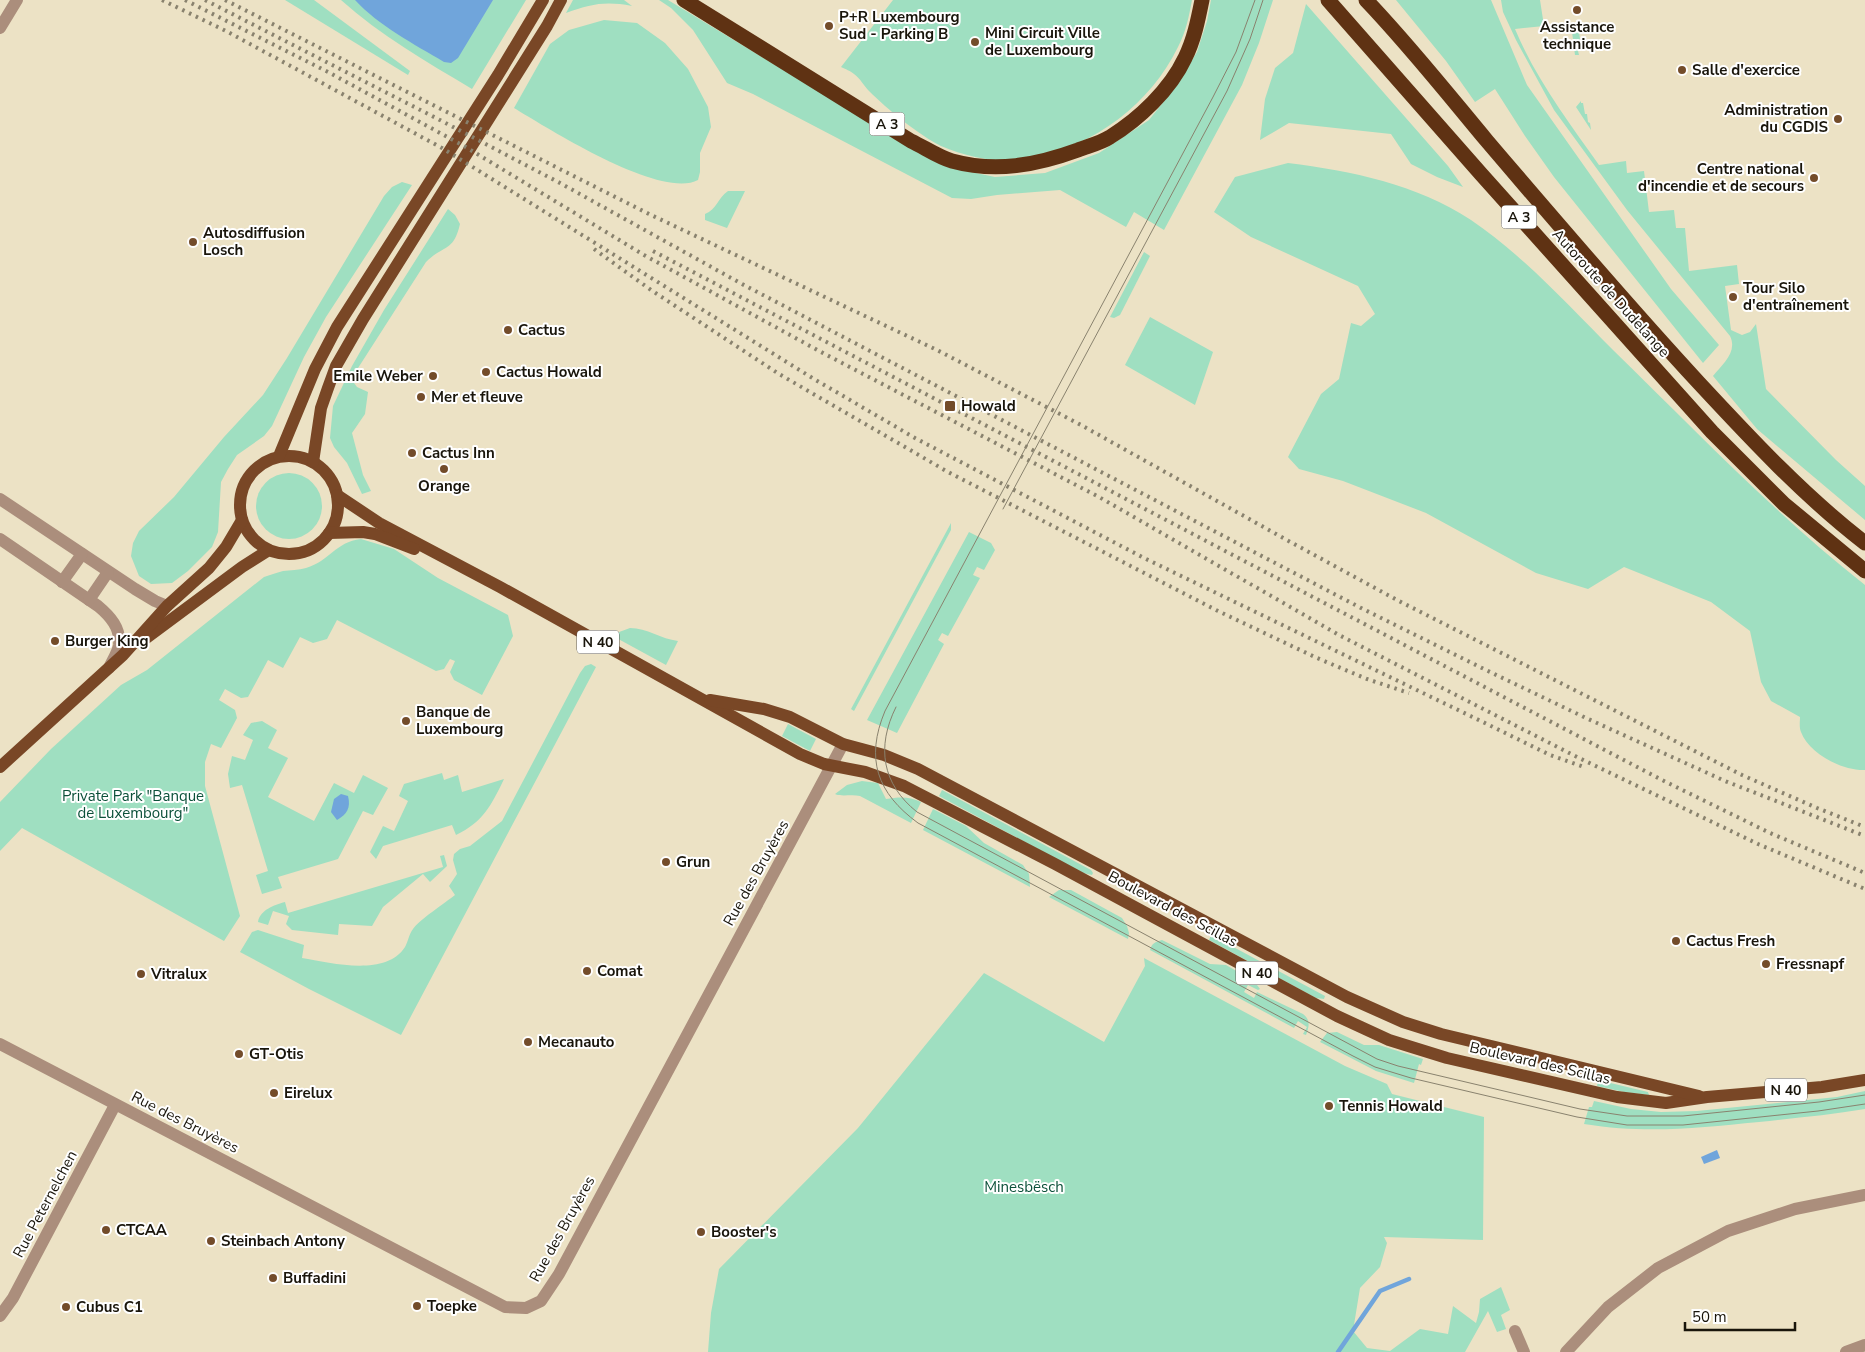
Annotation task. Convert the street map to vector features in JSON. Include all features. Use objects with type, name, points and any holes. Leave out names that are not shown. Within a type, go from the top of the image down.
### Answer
[{"type":"highway","name":"A 3","points":[[684,0],[911,141],[951,161],[985,167],[1016,167],[1050,160],[1109,138],[1133,120],[1164,90],[1184,59],[1196,30],[1202,0]]},
{"type":"highway","name":"Autoroute de Dudelange","points":[[1328,0],[1712,432],[1784,504],[1865,571]]},
{"type":"highway","name":"Autoroute de Dudelange","points":[[1366,0],[1398,34],[1487,140],[1697,381],[1747,435],[1803,490],[1865,543]]},
{"type":"highway","name":"A 3","points":[[1375,0],[1398,34]]},
{"type":"main road","points":[[279,456],[315,369],[337,326],[544,0]]},
{"type":"main road","points":[[313,462],[321,408],[336,366],[547,26],[561,0]]},
{"type":"main road","points":[[279,456],[296,457],[313,462],[324,470],[333,482],[338,495],[336,522],[329,533],[317,545],[302,553],[285,554],[269,550],[257,543],[248,532],[242,520],[240,503],[243,487],[251,473],[264,462],[279,456]]},
{"type":"main road","name":"Boulevard des Scillas","points":[[338,495],[379,523],[800,754],[832,766],[865,772],[904,786],[1055,864],[1337,1016],[1389,1040],[1447,1058],[1617,1097],[1666,1103],[1707,1097],[1822,1087],[1865,1080]]},
{"type":"main road","points":[[0,766],[123,655],[167,606],[209,568],[226,547],[242,520]]},
{"type":"main road","name":"Boulevard des Scillas","points":[[329,533],[363,532],[375,534],[464,569]]},
{"type":"main road","points":[[123,655],[242,566],[269,550]]},
{"type":"main road","name":"Boulevard des Scillas","points":[[701,699],[764,709],[790,717],[843,744],[884,755],[918,769],[1338,993],[1403,1022],[1441,1034],[1707,1097]]},
{"type":"street","points":[[0,28],[17,0]]},
{"type":"street","points":[[0,499],[108,572],[155,602],[167,606]]},
{"type":"street","points":[[0,539],[89,600],[110,617],[116,626],[119,645],[109,668]]},
{"type":"street","points":[[62,582],[82,554]]},
{"type":"street","points":[[89,600],[108,572]]},
{"type":"street","name":"Rue des Bruyères","points":[[0,1044],[505,1306],[526,1308],[541,1301],[559,1274],[843,744]]},
{"type":"street","name":"Rue Peternelchen","points":[[0,1316],[13,1298],[116,1105]]},
{"type":"street","points":[[1566,1352],[1608,1307],[1658,1268],[1728,1231],[1795,1209],[1865,1195]]},
{"type":"street","points":[[1515,1331],[1524,1352]]},
{"type":"street","points":[[1846,1352],[1865,1345]]},
{"type":"green space","points":[[285,0],[314,0],[410,71],[408,75]]},
{"type":"green space","points":[[341,0],[526,0],[472,89],[388,36]]},
{"type":"green space","points":[[573,0],[624,0],[632,6],[598,4],[566,13]]},
{"type":"green space","points":[[659,0],[668,0],[856,114],[948,167],[995,177],[1045,173],[1099,153],[1149,120],[1176,86],[1197,52],[1207,21],[1211,0],[1273,0],[1259,43],[1242,85],[1164,230],[1134,212],[1126,227],[1060,190],[971,199],[952,198],[753,94],[727,83],[693,30],[671,8]]},
{"type":"green space","points":[[893,0],[1192,0],[1185,30],[1178,47],[1167,67],[1137,104],[1119,119],[1078,143],[1056,151],[1011,161],[984,159],[941,146],[913,129],[885,106],[856,76],[841,67]]},
{"type":"green space","points":[[1396,0],[1491,0],[1527,85],[1671,289],[1719,345],[1703,363],[1554,177],[1495,89],[1475,102],[1446,61]]},
{"type":"green space","points":[[1501,0],[1540,0],[1544,26],[1515,29],[1523,47],[1553,99],[1599,165],[1626,161],[1627,173],[1644,171],[1649,212],[1674,210],[1676,228],[1685,228],[1689,271],[1737,265],[1739,284],[1725,286],[1731,330],[1742,335],[1750,332],[1756,324],[1766,389],[1836,460],[1865,486],[1865,520],[1757,429],[1713,376],[1731,353],[1732,342],[1730,336],[1627,210],[1554,110],[1516,40],[1503,12]]},
{"type":"green space","points":[[1306,4],[1448,166],[1463,187],[1411,164],[1391,134],[1289,123],[1260,140],[1265,99],[1275,68],[1293,53]]},
{"type":"green space","points":[[604,20],[637,23],[665,43],[688,69],[708,107],[711,127],[700,153],[698,180],[681,184],[633,172],[578,145],[514,108],[550,44],[569,30]]},
{"type":"green space","points":[[1571,24],[1574,24],[1575,28],[1579,31],[1581,48],[1578,51],[1579,55],[1575,55]]},
{"type":"green space","points":[[1581,101],[1585,114],[1587,114],[1591,130],[1576,107]]},
{"type":"green space","points":[[1288,163],[1360,175],[1406,188],[1428,197],[1471,220],[1527,265],[1767,501],[1865,585],[1865,770],[1856,770],[1837,764],[1828,760],[1811,747],[1800,730],[1800,717],[1771,701],[1761,682],[1750,631],[1711,602],[1624,567],[1588,589],[1536,573],[1426,513],[1343,481],[1299,469],[1288,457],[1321,394],[1339,379],[1351,323],[1361,326],[1375,314],[1358,286],[1251,237],[1214,212],[1235,177]]},
{"type":"green space","points":[[402,182],[412,185],[326,317],[304,357],[272,426],[264,436],[237,455],[221,482],[218,532],[212,547],[188,571],[172,583],[151,584],[139,576],[131,556],[133,543],[139,531],[174,497],[224,437],[263,395],[384,196],[392,187]]},
{"type":"green space","points":[[728,191],[745,191],[727,228],[705,220],[705,214]]},
{"type":"green space","points":[[448,209],[455,215],[460,224],[454,240],[426,262],[351,379],[357,387],[368,392],[365,414],[352,433],[363,475],[371,491],[362,494],[347,463],[334,447],[330,438],[333,406],[352,366],[384,310]]},
{"type":"green space","points":[[1144,252],[1150,256],[1120,315],[1114,318],[1110,317]]},
{"type":"green space","points":[[1150,317],[1213,352],[1195,405],[1125,365]]},
{"type":"green space","points":[[289,473],[301,476],[312,483],[319,494],[322,506],[319,518],[312,529],[301,536],[289,539],[277,536],[266,529],[259,518],[256,506],[259,494],[266,483],[277,476]]},
{"type":"green space","points":[[951,523],[951,530],[854,711],[851,709]]},
{"type":"green space","points":[[969,532],[991,543],[995,550],[984,570],[977,567],[973,575],[980,578],[948,636],[942,633],[938,640],[944,644],[897,733],[867,720]]},
{"type":"green space","name":"Private Park \"Banque de Luxembourg\"","points":[[361,539],[394,549],[438,578],[508,615],[513,636],[482,695],[454,680],[450,672],[455,661],[450,659],[444,669],[436,671],[337,620],[327,639],[313,643],[300,637],[283,668],[268,660],[248,697],[241,698],[225,689],[219,700],[235,710],[237,718],[221,748],[211,744],[205,762],[205,786],[240,916],[224,941],[22,828],[0,851],[0,802],[51,749],[121,685],[147,670],[264,577],[314,565],[345,544]]},
{"type":"green space","points":[[630,628],[636,628],[678,641],[666,665],[611,635]]},
{"type":"green space","points":[[591,664],[596,667],[401,1035],[240,952],[252,932],[258,930],[304,945],[302,958],[328,963],[357,966],[372,965],[385,962],[396,956],[405,947],[410,933],[416,926],[455,895],[449,886],[457,874],[453,860],[454,854],[460,849],[470,846],[502,821],[580,673],[585,666]]},
{"type":"green space","name":"Private Park \"Banque de Luxembourg\"","points":[[262,721],[277,730],[268,748],[288,758],[268,797],[314,821],[334,783],[354,793],[363,775],[388,788],[373,815],[363,811],[338,859],[278,877],[282,888],[262,894],[256,875],[268,871],[242,785],[230,788],[228,774],[232,756],[245,760],[253,740],[243,735],[251,723]]},
{"type":"green space","points":[[788,724],[816,739],[810,751],[782,736]]},
{"type":"green space","points":[[442,773],[444,780],[458,775],[462,792],[504,779],[495,797],[480,819],[465,830],[456,835],[452,825],[383,846],[376,859],[370,852],[383,826],[394,831],[408,801],[399,796],[404,784]]},
{"type":"green space","points":[[862,781],[878,783],[886,799],[904,798],[921,802],[911,823],[860,796],[835,794],[847,785]]},
{"type":"green space","points":[[942,790],[1091,870],[1092,875],[1083,873],[939,796]]},
{"type":"green space","points":[[933,809],[966,826],[984,843],[1023,865],[1029,874],[1030,887],[923,830]]},
{"type":"green space","points":[[444,855],[447,866],[430,882],[423,874],[383,907],[372,926],[339,924],[338,935],[292,930],[286,924],[289,916],[273,911],[268,925],[258,922],[265,911],[281,903],[285,902],[288,913],[443,867],[440,856]]},
{"type":"green space","points":[[1059,890],[1071,890],[1122,918],[1129,933],[1128,939],[1049,897]]},
{"type":"green space","points":[[1211,935],[1325,996],[1324,999],[1316,998],[1209,940]]},
{"type":"green space","points":[[1162,940],[1210,964],[1226,965],[1254,981],[1260,989],[1258,990],[1248,985],[1244,992],[1254,998],[1257,992],[1303,1014],[1309,1024],[1306,1035],[1303,1034],[1307,1027],[1298,1021],[1294,1028],[1150,950],[1154,943]]},
{"type":"green space","name":"Minesbësch","points":[[1144,958],[1345,1066],[1387,1084],[1392,1094],[1484,1117],[1483,1240],[1384,1237],[1387,1243],[1380,1267],[1360,1288],[1353,1331],[1367,1348],[1390,1351],[1420,1329],[1448,1334],[1453,1306],[1476,1323],[1480,1299],[1501,1287],[1510,1310],[1501,1315],[1506,1329],[1497,1332],[1488,1311],[1465,1352],[708,1352],[711,1313],[719,1269],[858,1128],[984,973],[1104,1042],[1145,966]]},
{"type":"green space","points":[[1337,1032],[1364,1045],[1379,1045],[1423,1059],[1421,1065],[1419,1064],[1414,1083],[1376,1071],[1320,1042],[1327,1033]]},
{"type":"green space","points":[[1598,1080],[1648,1092],[1649,1095],[1597,1086]]},
{"type":"green space","points":[[1865,1091],[1865,1109],[1825,1115],[1672,1129],[1629,1129],[1584,1124],[1589,1107],[1592,1107],[1594,1101],[1631,1109],[1661,1112],[1697,1111],[1837,1097]]},
{"type":"water","points":[[355,0],[493,0],[458,58],[451,63],[444,62],[397,34]]},
{"type":"water","points":[[341,794],[348,796],[348,807],[346,813],[337,820],[331,812],[334,799]]},
{"type":"water","points":[[1717,1150],[1720,1158],[1704,1164],[1701,1157]]},
{"type":"waterway","points":[[1338,1352],[1380,1291],[1409,1279]]},
{"type":"tram line","points":[[1255,0],[1236,52],[1213,97],[885,711],[876,745],[876,760],[884,787],[904,812],[918,823],[1375,1067],[1411,1078],[1577,1117],[1627,1125],[1683,1125],[1818,1111],[1865,1104]]},
{"type":"tram line","points":[[1003,509],[1227,91],[1250,39],[1263,0]]},
{"type":"tram line","points":[[896,707],[886,736],[886,764],[896,789],[917,812],[1377,1059],[1398,1066],[1580,1109],[1627,1116],[1683,1116],[1819,1102],[1865,1095]]},
{"type":"railway","points":[[162,0],[226,31],[442,148],[814,379],[915,438],[1144,558],[1550,755],[1584,767]]},
{"type":"railway","points":[[185,0],[328,72],[464,146],[644,255],[821,352],[1099,497],[1339,635],[1577,757],[1758,844],[1865,889]]},
{"type":"railway","points":[[205,0],[560,183],[742,284],[1363,609],[1586,718],[1725,781],[1865,836]]},
{"type":"railway","points":[[225,0],[649,214],[937,350],[1081,425],[1397,600],[1742,775],[1865,827]]},
{"type":"railway","points":[[594,249],[651,290],[779,374],[948,472],[1218,611],[1317,658],[1367,679],[1409,693]]},
{"type":"railway","points":[[653,251],[1662,780],[1770,833],[1865,873]]},
{"type":"place","name":"Assistance technique","points":[[1577,10]]},
{"type":"place","name":"P+R Luxembourg Sud - Parking B","points":[[829,26]]},
{"type":"place","name":"Mini Circuit Ville de Luxembourg","points":[[975,42]]},
{"type":"place","name":"Salle d'exercice","points":[[1682,70]]},
{"type":"place","name":"Administration du CGDIS","points":[[1838,119]]},
{"type":"place","name":"Centre national d'incendie et de secours","points":[[1814,178]]},
{"type":"place","name":"Autosdiffusion Losch","points":[[193,242]]},
{"type":"place","name":"Tour Silo d'entraînement","points":[[1733,297]]},
{"type":"place","name":"Cactus","points":[[508,330]]},
{"type":"place","name":"Cactus Howald","points":[[486,372]]},
{"type":"place","name":"Emile Weber","points":[[433,376]]},
{"type":"place","name":"Mer et fleuve","points":[[421,397]]},
{"type":"place","name":"Howald","points":[[950,406]]},
{"type":"place","name":"Cactus Inn","points":[[412,453]]},
{"type":"place","name":"Orange","points":[[444,469]]},
{"type":"place","name":"Burger King","points":[[55,641]]},
{"type":"place","name":"Banque de Luxembourg","points":[[406,721]]},
{"type":"place","name":"Grun","points":[[666,862]]},
{"type":"place","name":"Cactus Fresh","points":[[1676,941]]},
{"type":"place","name":"Fressnapf","points":[[1766,964]]},
{"type":"place","name":"Comat","points":[[587,971]]},
{"type":"place","name":"Vitralux","points":[[141,974]]},
{"type":"place","name":"Mecanauto","points":[[528,1042]]},
{"type":"place","name":"GT-Otis","points":[[239,1054]]},
{"type":"place","name":"Eirelux","points":[[274,1093]]},
{"type":"place","name":"Tennis Howald","points":[[1329,1106]]},
{"type":"place","name":"CTCAA","points":[[106,1230]]},
{"type":"place","name":"Booster's","points":[[701,1232]]},
{"type":"place","name":"Steinbach Antony","points":[[211,1241]]},
{"type":"place","name":"Buffadini","points":[[273,1278]]},
{"type":"place","name":"Toepke","points":[[417,1306]]},
{"type":"place","name":"Cubus C1","points":[[66,1307]]}]
